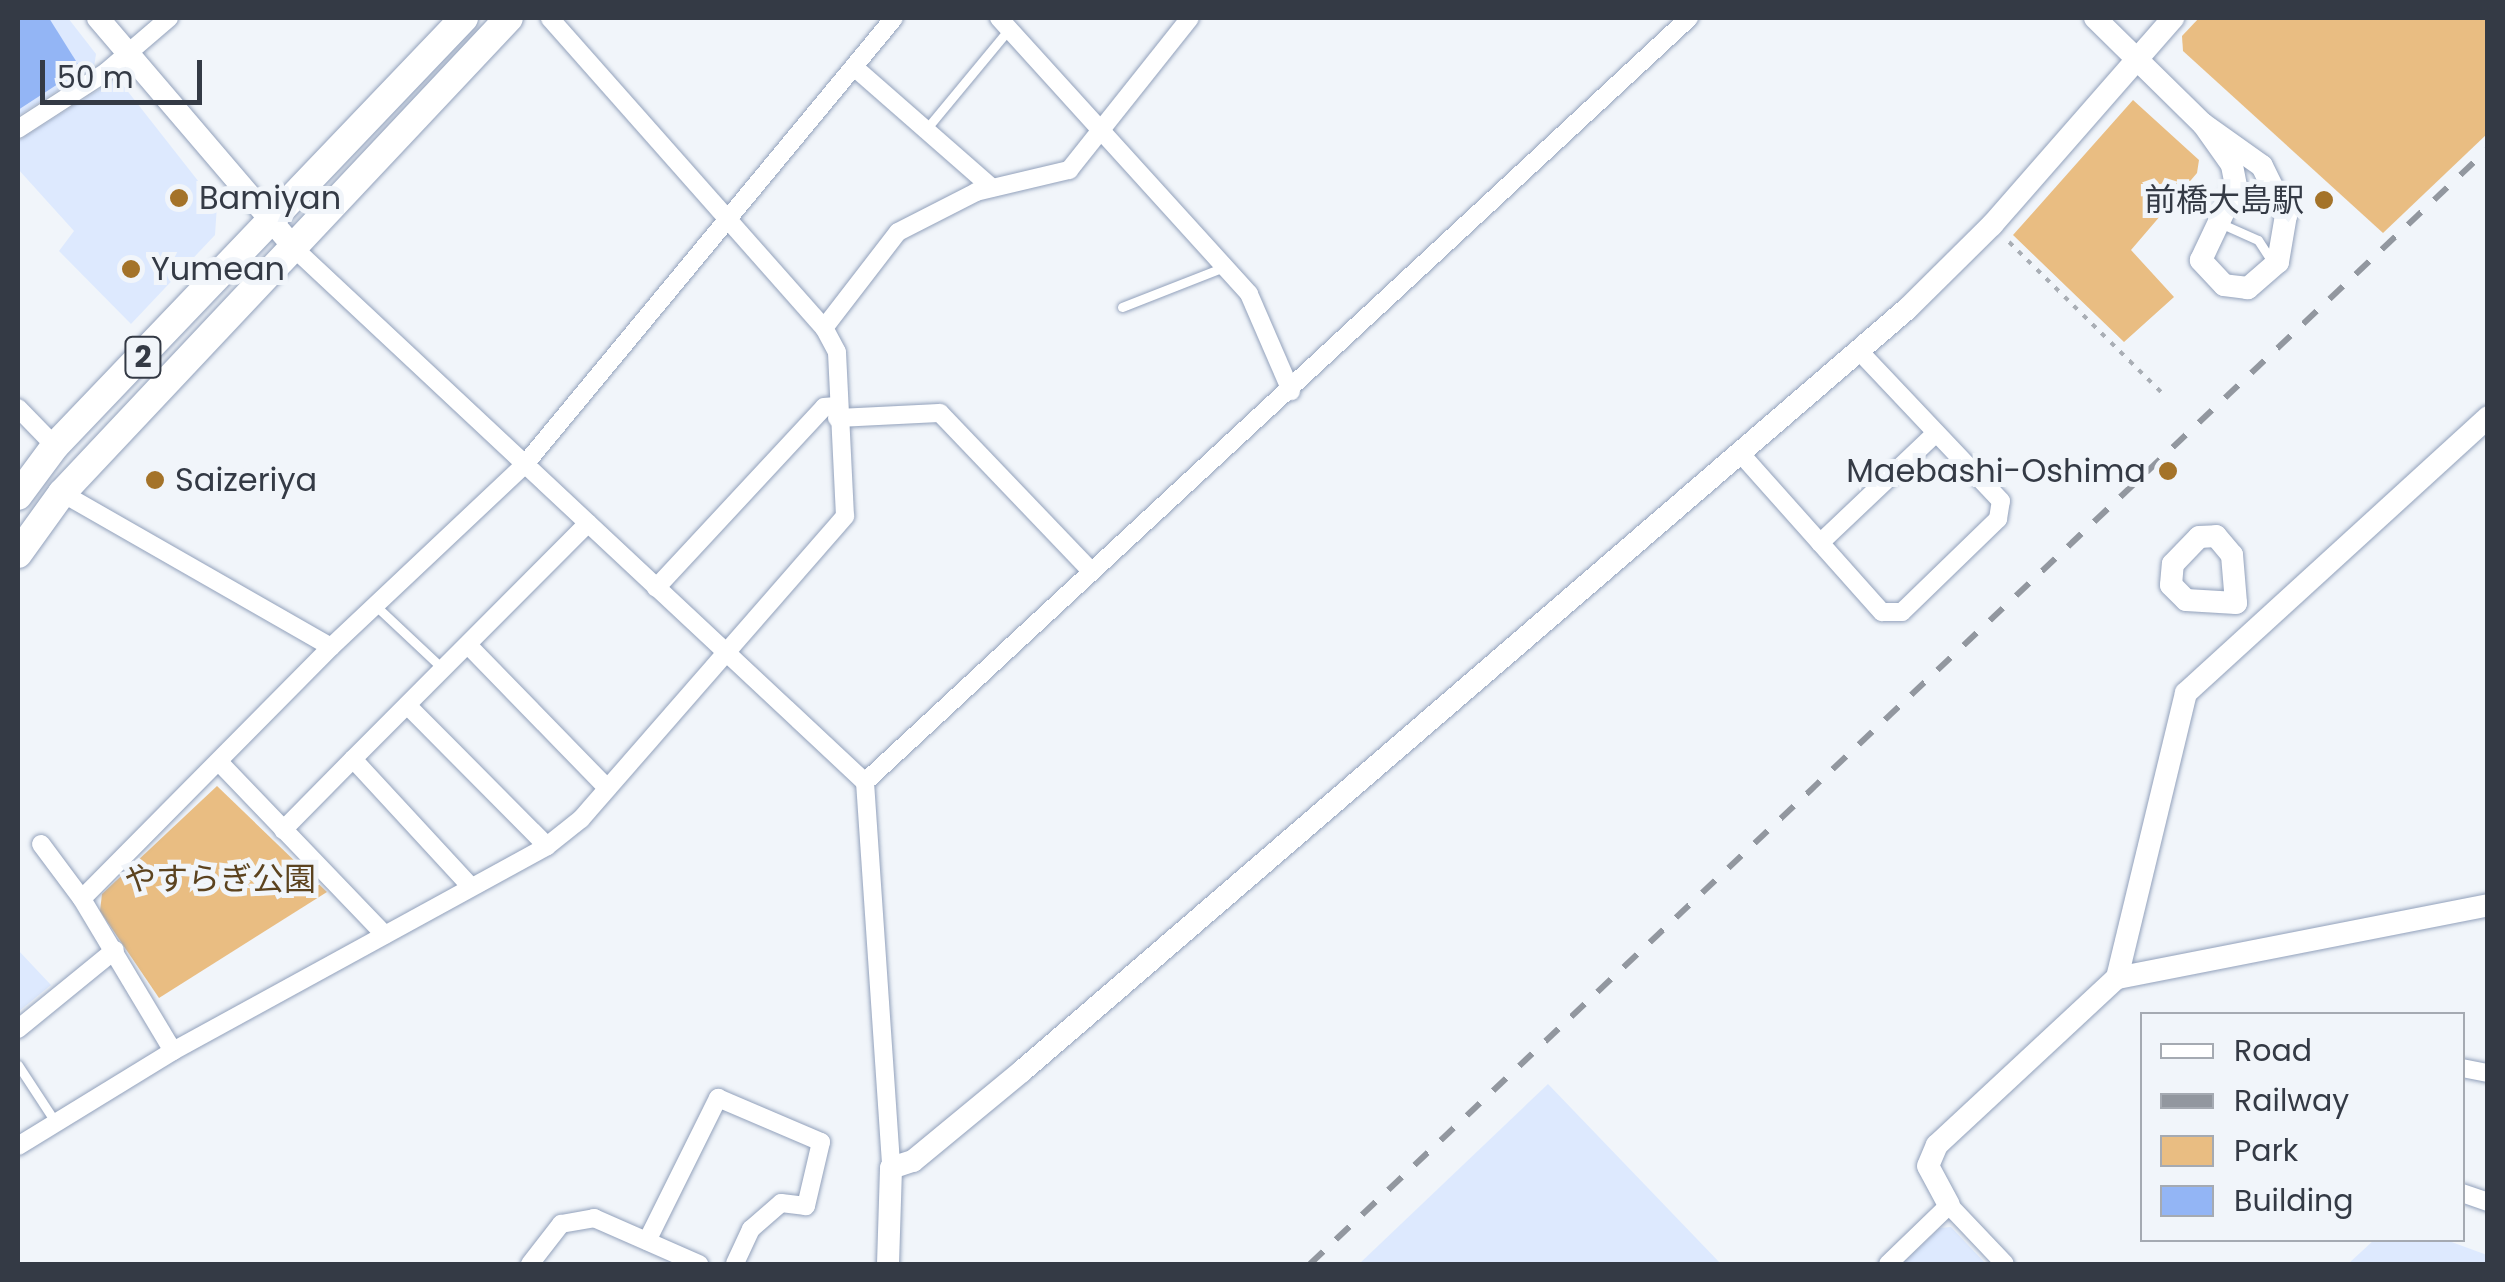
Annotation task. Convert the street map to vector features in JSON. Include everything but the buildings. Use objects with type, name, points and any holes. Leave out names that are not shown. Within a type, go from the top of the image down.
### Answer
[{"type":"main road","name":"2","points":[[18,496],[55,446],[463,18]]},
{"type":"main road","name":"2","points":[[18,554],[62,492],[296,250],[508,18]]},
{"type":"street","points":[[98,18],[296,250],[865,782],[891,1168],[888,1264]]},
{"type":"street","points":[[18,129],[128,55],[170,18]]},
{"type":"street","points":[[18,1146],[172,1051],[547,846],[605,786],[701,672],[728,654],[844,516],[837,412],[838,352],[824,328],[728,217],[660,150],[550,18]]},
{"type":"street","points":[[82,899],[331,648],[526,463],[894,18]]},
{"type":"street","points":[[865,782],[1689,18]]},
{"type":"street","points":[[2095,18],[2140,57],[2203,124],[2235,175],[2232,197],[2210,229],[2201,260],[2224,285],[2248,288],[2274,268],[2286,240],[2278,191],[2262,166],[2203,124]]},
{"type":"street","points":[[891,1168],[913,1161],[1022,1072],[1859,350],[1992,225],[2173,18]]},
{"type":"street","points":[[824,328],[898,232],[992,187],[1059,178],[1104,132],[1186,19]]},
{"type":"street","points":[[1004,23],[1252,299],[1278,374],[1291,391]]},
{"type":"street","points":[[854,67],[928,127],[992,187]]},
{"type":"street","points":[[1740,454],[1882,612],[1902,612],[2001,514],[1998,496],[1859,350]]},
{"type":"street","points":[[656,588],[824,407],[837,412],[940,413],[1091,571]]},
{"type":"street","points":[[18,408],[55,446]]},
{"type":"street","points":[[2117,978],[2186,693],[2488,416]]},
{"type":"street","points":[[1820,543],[1936,433]]},
{"type":"street","points":[[62,492],[331,648]]},
{"type":"street","points":[[283,830],[410,707],[588,523]]},
{"type":"street","points":[[2236,603],[2256,625]]},
{"type":"street","points":[[469,646],[605,786]]},
{"type":"street","points":[[410,707],[547,846]]},
{"type":"street","points":[[353,760],[471,887]]},
{"type":"street","points":[[220,762],[385,934]]},
{"type":"street","points":[[40,844],[82,899],[172,1051]]},
{"type":"street","points":[[2005,1264],[1950,1205],[1928,1166],[1936,1146],[2117,978],[2488,905]]},
{"type":"street","points":[[18,1029],[114,950]]},
{"type":"street","points":[[647,1241],[718,1098],[821,1142],[806,1206],[781,1203],[751,1229],[735,1264]]},
{"type":"street","points":[[1888,1264],[1950,1205]]},
{"type":"street","points":[[530,1264],[562,1224],[594,1218],[699,1264]]},
{"type":"lane","points":[[928,127],[1004,23]]},
{"type":"lane","points":[[2210,229],[2224,224],[2246,232],[2268,249],[2274,268]]},
{"type":"lane","points":[[1122,308],[1224,267]]},
{"type":"lane","points":[[377,607],[443,669]]},
{"type":"lane","points":[[18,1065],[56,1123]]},
{"type":"path","points":[[1992,225],[2162,393]]},
{"type":"shaded area","points":[[18,18],[68,18],[96,54],[94,67],[18,116]]},
{"type":"shaded area","points":[[111,82],[122,84],[217,205],[215,235],[131,324],[59,251],[74,231],[18,169],[18,141]]},
{"type":"shaded area","points":[[18,950],[51,985],[18,1012]]},
{"type":"shaded area","points":[[1548,1084],[1721,1264],[1359,1264]]},
{"type":"shaded area","points":[[1951,1227],[1986,1264],[1902,1264],[1940,1228]]},
{"type":"shaded area","points":[[2372,1242],[2451,1242],[2487,1255],[2487,1264],[2348,1264]]},
{"type":"green space","points":[[2199,18],[2487,18],[2487,134],[2383,233],[2183,51],[2182,36]]},
{"type":"green space","points":[[2133,100],[2199,160],[2197,173],[2131,250],[2174,297],[2124,342],[2013,235]]},
{"type":"green space","name":"やすらぎ公園","points":[[217,786],[327,892],[159,998],[100,911],[102,894]]},
{"type":"railway","points":[[1310,1264],[2488,149]]},
{"type":"place","name":"Bamiyan","points":[[179,198]]},
{"type":"place","name":"前橋大島駅","points":[[2324,200]]},
{"type":"place","name":"Yumean","points":[[131,269]]},
{"type":"place","name":"Maebashi-Oshima","points":[[2168,471]]},
{"type":"place","name":"Saizeriya","points":[[155,480]]}]
